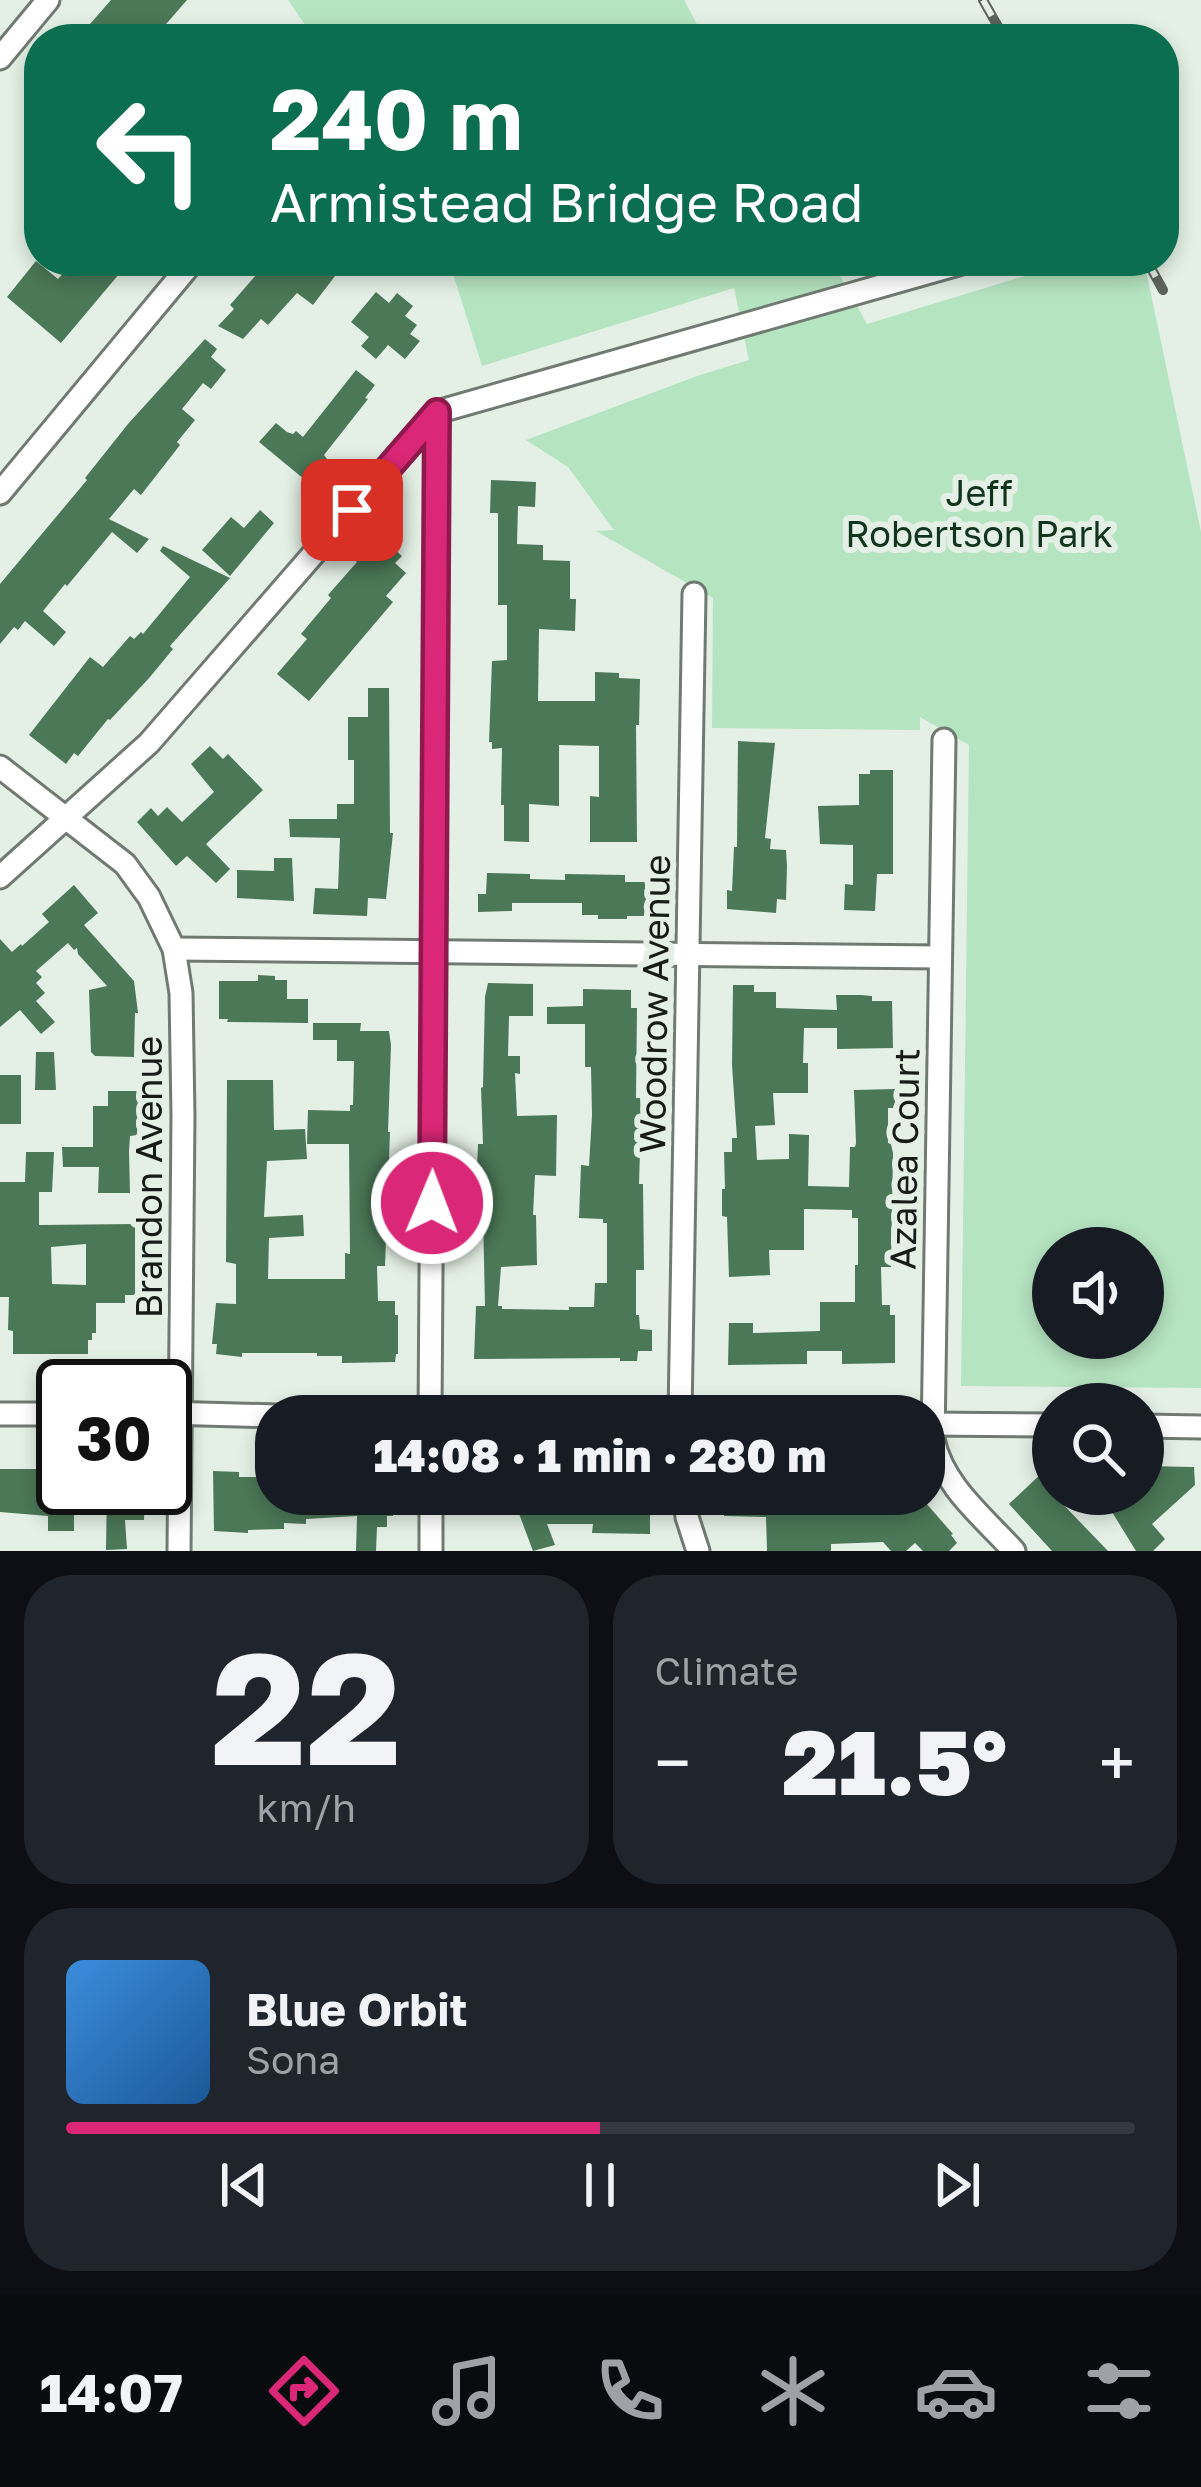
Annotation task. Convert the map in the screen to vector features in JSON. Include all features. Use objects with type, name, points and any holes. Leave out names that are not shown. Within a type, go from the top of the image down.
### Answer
[{"type":"street","points":[[28,24],[48,0]]},
{"type":"street","points":[[0,58],[24,29]]},
{"type":"street","points":[[0,493],[181,276]]},
{"type":"street","points":[[0,877],[149,743],[437,412],[916,276]]},
{"type":"street","points":[[430,1395],[437,412]]},
{"type":"street","name":"Woodrow Avenue","points":[[680,1395],[694,594]]},
{"type":"street","name":"Azalea Court","points":[[930,1395],[944,740]]},
{"type":"street","name":"Brandon Avenue","points":[[0,766],[125,865],[149,897],[174,949],[181,993],[183,1116],[175,1359]]},
{"type":"street","points":[[174,949],[940,957]]},
{"type":"street","points":[[0,1414],[36,1414]]},
{"type":"street","points":[[192,1414],[255,1415]]},
{"type":"street","points":[[945,1424],[1032,1425]]},
{"type":"street","points":[[1164,1426],[1201,1427]]},
{"type":"street","name":"Azalea Court","points":[[945,1470],[1014,1551]]},
{"type":"street","name":"Brandon Avenue","points":[[177,1515],[179,1551]]},
{"type":"street","points":[[431,1515],[431,1551]]},
{"type":"street","points":[[689,1515],[698,1551]]},
{"type":"green space","points":[[288,0],[684,0],[697,24],[305,24]]},
{"type":"green space","name":"Jeff Robertson Park","points":[[454,276],[840,276],[867,324],[1025,276],[1147,276],[1201,532],[1201,1388],[1164,1388],[1164,1383],[961,1386],[969,745],[920,717],[920,730],[712,728],[713,598],[596,531],[614,530],[568,467],[526,440],[749,360],[734,288],[482,366]]},
{"type":"building","points":[[111,0],[187,0],[166,24],[90,24]]},
{"type":"building","points":[[24,276],[117,276],[61,343],[7,297]]},
{"type":"building","points":[[255,276],[335,276],[313,305],[297,293],[268,325],[261,319],[243,339],[218,326],[234,309],[230,305]]},
{"type":"building","points":[[376,292],[389,303],[397,293],[413,306],[405,316],[417,325],[410,334],[420,341],[405,359],[388,345],[376,359],[361,346],[369,337],[351,322]]},
{"type":"building","points":[[205,339],[217,349],[211,357],[226,370],[211,389],[203,383],[182,409],[195,420],[177,442],[180,445],[141,495],[134,489],[109,519],[149,539],[137,553],[112,532],[65,584],[43,611],[66,632],[54,646],[25,621],[0,644],[0,584],[128,424]]},
{"type":"building","points":[[356,370],[375,385],[324,455],[334,468],[319,487],[310,484],[259,442],[276,423],[303,437]]},
{"type":"building","points":[[491,480],[536,482],[535,507],[518,506],[517,544],[543,545],[543,560],[570,561],[575,631],[539,629],[538,701],[595,701],[595,672],[640,679],[637,842],[590,842],[590,796],[599,797],[599,746],[559,745],[559,806],[529,804],[529,842],[504,841],[502,748],[492,749],[489,742],[492,661],[507,660],[507,605],[498,605],[498,513],[490,513]]},
{"type":"building","points":[[260,510],[274,523],[230,576],[202,550],[231,517],[244,528]]},
{"type":"building","points":[[385,529],[399,542],[393,548],[402,556],[395,563],[406,573],[386,596],[393,602],[309,701],[277,674],[307,639],[301,634],[331,598],[328,595],[357,562],[352,557],[370,537],[374,541]]},
{"type":"building","points":[[163,546],[230,578],[170,646],[173,649],[150,677],[66,764],[29,735],[90,657],[103,667],[130,636],[143,634],[190,577],[160,551]]},
{"type":"building","points":[[368,688],[389,688],[393,833],[386,899],[368,898],[367,916],[313,914],[315,888],[338,889],[340,838],[290,837],[289,819],[337,819],[337,804],[354,804],[348,717],[368,717]]},
{"type":"building","points":[[738,741],[775,743],[765,838],[771,839],[770,849],[786,850],[787,866],[786,900],[777,899],[776,913],[727,909],[737,847]]},
{"type":"building","points":[[210,746],[223,759],[228,754],[263,790],[206,844],[230,869],[216,883],[187,856],[176,866],[137,822],[151,808],[158,816],[167,807],[182,822],[214,792],[191,764]]},
{"type":"building","points":[[870,770],[893,770],[893,874],[877,874],[875,911],[844,910],[845,884],[853,885],[853,845],[820,844],[818,806],[859,805],[859,774],[870,774]]},
{"type":"building","points":[[274,858],[292,858],[294,901],[237,898],[237,870],[274,871]]},
{"type":"building","points":[[487,873],[565,880],[565,874],[625,875],[625,882],[645,882],[645,888],[654,888],[653,911],[627,919],[598,919],[598,915],[582,915],[582,903],[512,903],[512,911],[478,912],[478,894],[486,894]]},
{"type":"building","points":[[74,885],[98,913],[84,925],[134,981],[138,1013],[134,1057],[91,1052],[89,990],[107,986],[68,943],[36,971],[42,977],[36,983],[45,993],[36,1001],[55,1022],[41,1034],[20,1010],[0,1027],[0,939],[12,952],[22,946],[49,922],[42,914]]},
{"type":"building","points":[[258,975],[287,980],[287,999],[308,999],[308,1023],[219,1019],[219,981],[258,981]]},
{"type":"building","points":[[488,983],[533,984],[533,1016],[509,1016],[508,1056],[520,1056],[520,1074],[515,1073],[517,1116],[557,1115],[556,1176],[535,1175],[537,1265],[501,1267],[498,1306],[502,1309],[594,1307],[595,1283],[607,1283],[607,1223],[579,1218],[581,1165],[589,1166],[592,1115],[585,1024],[547,1024],[547,1007],[583,1006],[583,989],[631,990],[631,1008],[637,1008],[636,1098],[640,1098],[641,1119],[639,1184],[643,1184],[644,1270],[636,1270],[636,1315],[640,1329],[652,1330],[652,1351],[638,1351],[637,1361],[474,1359],[476,1306],[485,1306],[482,1167],[477,1167],[478,1144],[483,1144],[481,1088]]},
{"type":"building","points":[[733,985],[776,992],[776,1008],[837,1010],[836,995],[892,1001],[893,1048],[837,1049],[837,1028],[804,1028],[808,1093],[773,1093],[775,1125],[755,1126],[757,1160],[789,1159],[789,1134],[809,1135],[808,1186],[849,1187],[850,1147],[856,1143],[854,1090],[895,1089],[895,1108],[888,1108],[888,1143],[893,1153],[891,1267],[881,1267],[882,1305],[890,1305],[890,1315],[895,1315],[895,1363],[842,1364],[842,1351],[807,1351],[807,1364],[728,1365],[729,1323],[753,1323],[753,1333],[820,1331],[820,1302],[855,1302],[858,1265],[858,1218],[852,1218],[852,1210],[804,1209],[804,1250],[769,1250],[770,1275],[729,1277],[722,1189],[724,1152],[732,1152],[732,1138],[737,1138]]},
{"type":"building","points":[[313,1023],[361,1023],[360,1031],[389,1031],[385,1266],[377,1266],[378,1301],[395,1301],[398,1315],[395,1362],[342,1363],[342,1356],[317,1353],[242,1353],[242,1357],[216,1354],[217,1344],[212,1344],[216,1303],[236,1304],[236,1264],[226,1262],[227,1080],[273,1080],[274,1130],[305,1129],[307,1159],[267,1161],[264,1217],[303,1215],[304,1236],[269,1238],[268,1279],[345,1279],[345,1253],[350,1254],[349,1144],[307,1144],[308,1110],[350,1111],[354,1061],[337,1061],[337,1040],[313,1040]]},
{"type":"building","points":[[36,1052],[54,1052],[56,1090],[35,1090]]},
{"type":"building","points":[[0,1075],[21,1075],[21,1124],[0,1124]]},
{"type":"building","points":[[108,1091],[138,1091],[137,1135],[130,1136],[130,1193],[98,1193],[99,1167],[63,1167],[62,1147],[93,1147],[93,1106],[108,1106]]},
{"type":"building","points":[[26,1152],[54,1152],[52,1192],[39,1192],[39,1225],[135,1224],[135,1295],[125,1295],[125,1303],[96,1303],[96,1333],[88,1340],[88,1354],[13,1354],[9,1297],[0,1297],[0,1182],[25,1182]],"holes":[[[86,1244],[86,1285],[52,1284],[51,1247]]]},
{"type":"building","points":[[1164,1466],[1194,1467],[1195,1485],[1164,1513]]},
{"type":"building","points":[[0,1469],[36,1469],[36,1515],[0,1512]]},
{"type":"building","points":[[213,1471],[255,1477],[255,1515],[393,1515],[387,1516],[387,1527],[377,1527],[376,1551],[356,1551],[357,1516],[306,1519],[306,1524],[284,1523],[284,1529],[248,1533],[214,1531]]},
{"type":"building","points":[[1032,1482],[1032,1515],[1073,1515],[1108,1551],[1052,1551],[1009,1504]]},
{"type":"building","points":[[36,1515],[74,1515],[74,1531],[48,1531],[48,1516]]},
{"type":"building","points":[[107,1515],[144,1515],[144,1520],[125,1520],[127,1549],[106,1550]]},
{"type":"building","points":[[520,1515],[650,1515],[650,1534],[592,1533],[593,1524],[547,1524],[555,1545],[533,1551]]},
{"type":"building","points":[[936,1515],[957,1543],[949,1551],[923,1551],[915,1543],[906,1551],[891,1551],[883,1542],[831,1544],[831,1551],[767,1551],[766,1517],[724,1516]]},
{"type":"building","points":[[1114,1515],[1162,1515],[1152,1524],[1165,1539],[1153,1551],[1136,1551]]},
{"type":"railway","points":[[983,0],[997,24]]},
{"type":"railway","points":[[1155,276],[1163,290]]},
{"type":"route","points":[[352,510],[437,412],[432,1203]]}]
